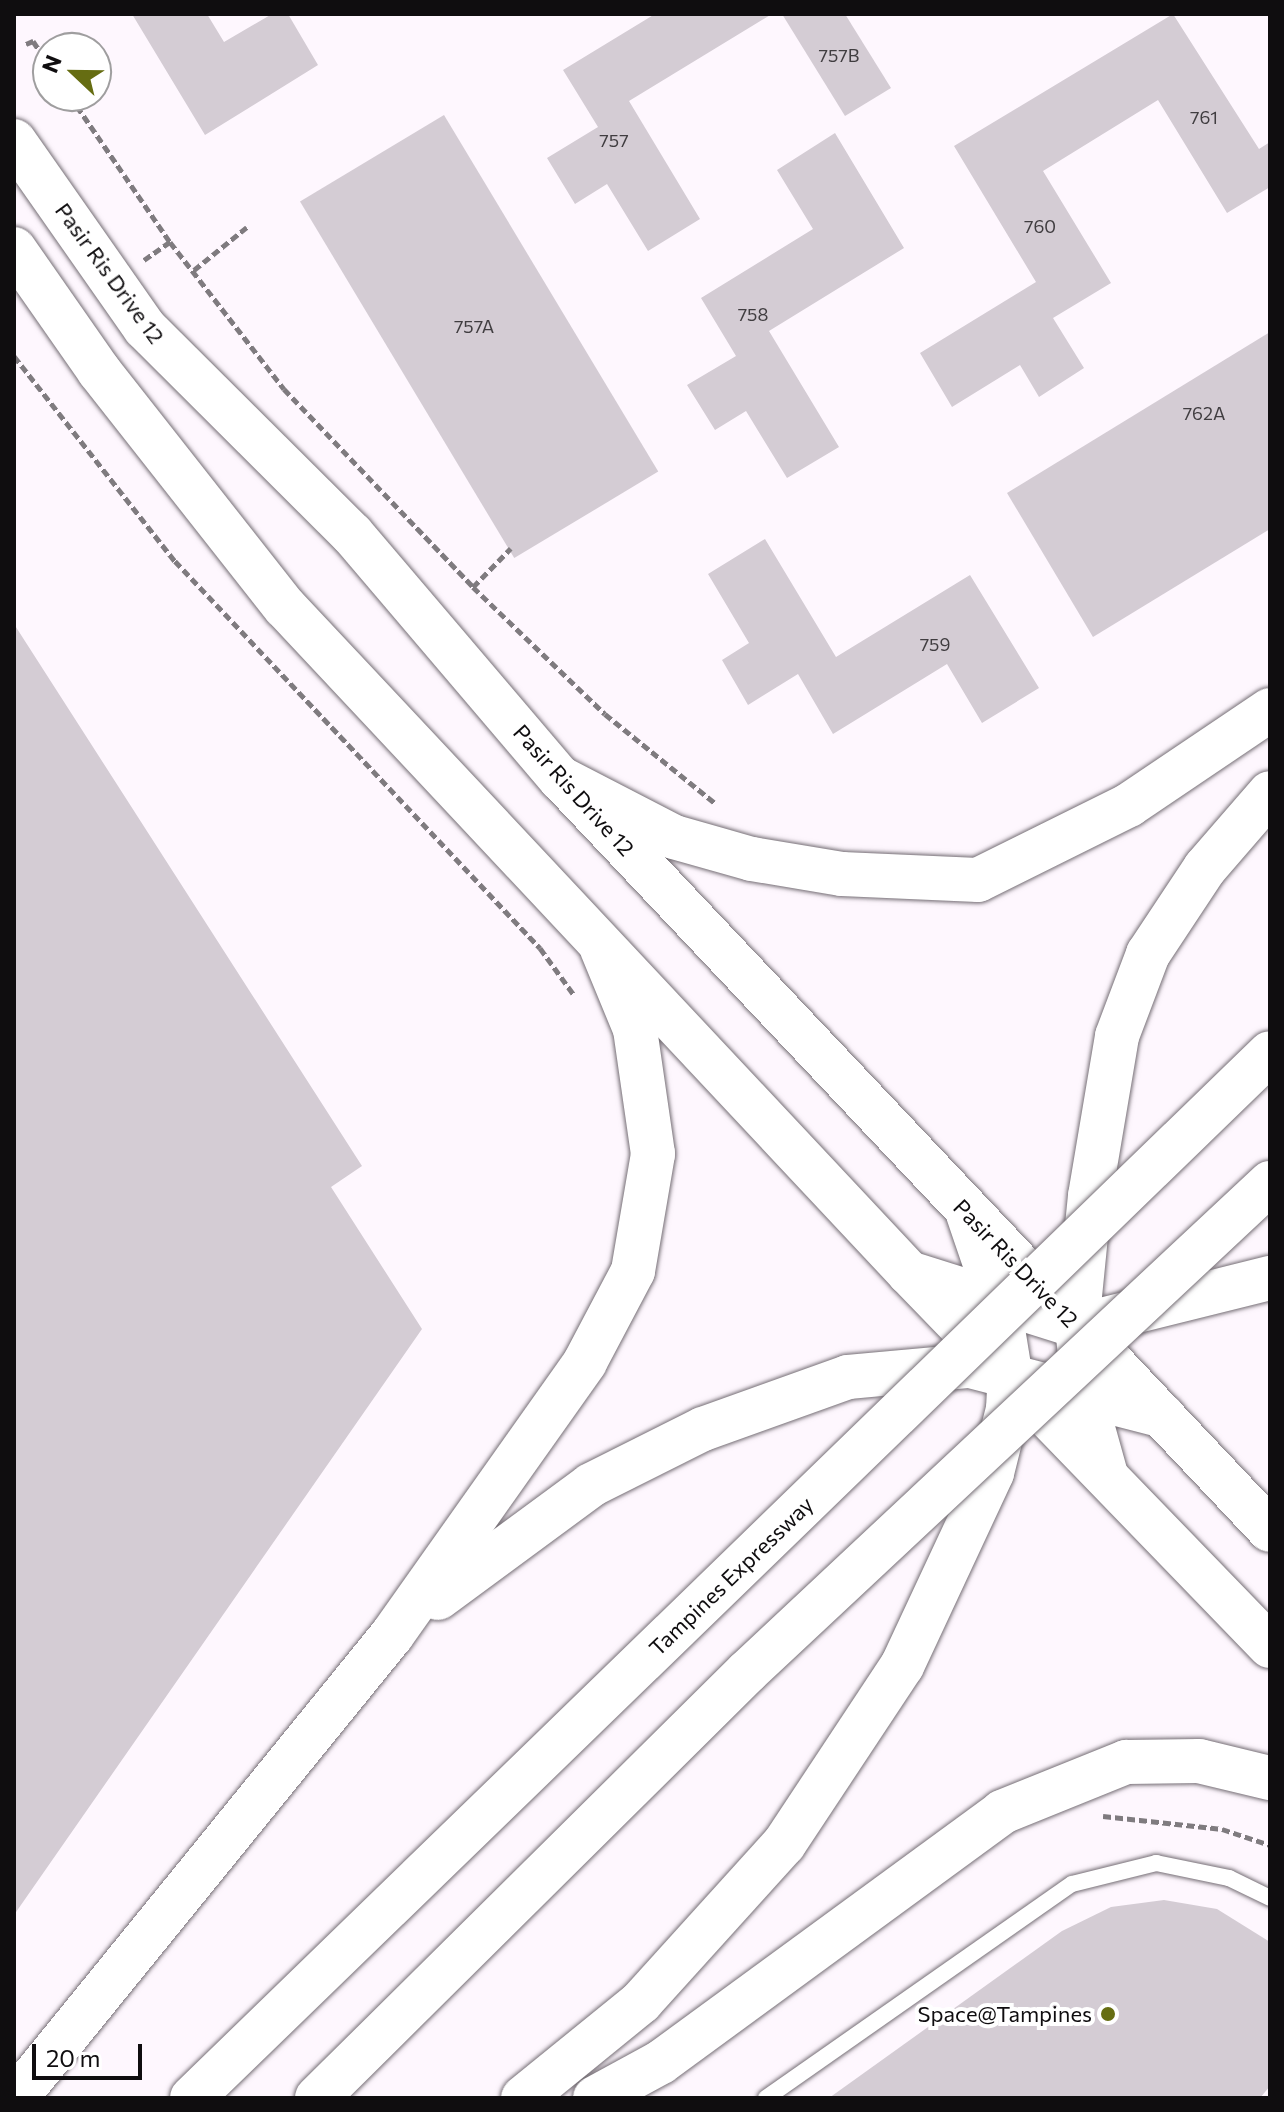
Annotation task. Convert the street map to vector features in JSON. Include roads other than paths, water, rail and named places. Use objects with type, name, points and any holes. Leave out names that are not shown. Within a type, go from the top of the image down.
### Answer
[{"type":"main road","name":"Pasir Ris Drive 12","points":[[14,141],[145,328],[352,534],[560,778],[968,1214],[1270,1530]]},
{"type":"main road","points":[[14,249],[99,371],[285,607],[602,949],[909,1273],[1010,1372],[1270,1646]]},
{"type":"main road","points":[[560,778],[674,837],[752,859],[842,874],[978,880],[1129,805],[1270,710]]},
{"type":"main road","points":[[1106,1475],[1084,1396],[1077,1326],[1090,1196],[1117,1036],[1148,954],[1205,868],[1270,793]]},
{"type":"main road","points":[[16,2098],[392,1635],[585,1362],[633,1271],[653,1154],[635,1029],[602,949]]},
{"type":"main road","name":"Tampines Expressway","points":[[192,2098],[1270,1053]]},
{"type":"main road","points":[[317,2098],[747,1672],[1270,1183]]},
{"type":"main road","points":[[523,2098],[641,2002],[784,1844],[902,1666],[992,1473],[1010,1372],[999,1305],[968,1214]]},
{"type":"main road","points":[[909,1273],[999,1305],[1077,1326],[1270,1278]]},
{"type":"main road","points":[[392,1635],[556,1508],[703,1429],[848,1377],[970,1366],[1010,1372],[1084,1396],[1163,1416]]},
{"type":"main road","points":[[595,2098],[661,2062],[1002,1812],[1126,1762],[1199,1761],[1270,1778]]},
{"type":"lane","points":[[766,2098],[1072,1884],[1156,1863],[1229,1878],[1270,1898]]},
{"type":"place","name":"Space@Tampines","points":[[1108,2014]]}]
